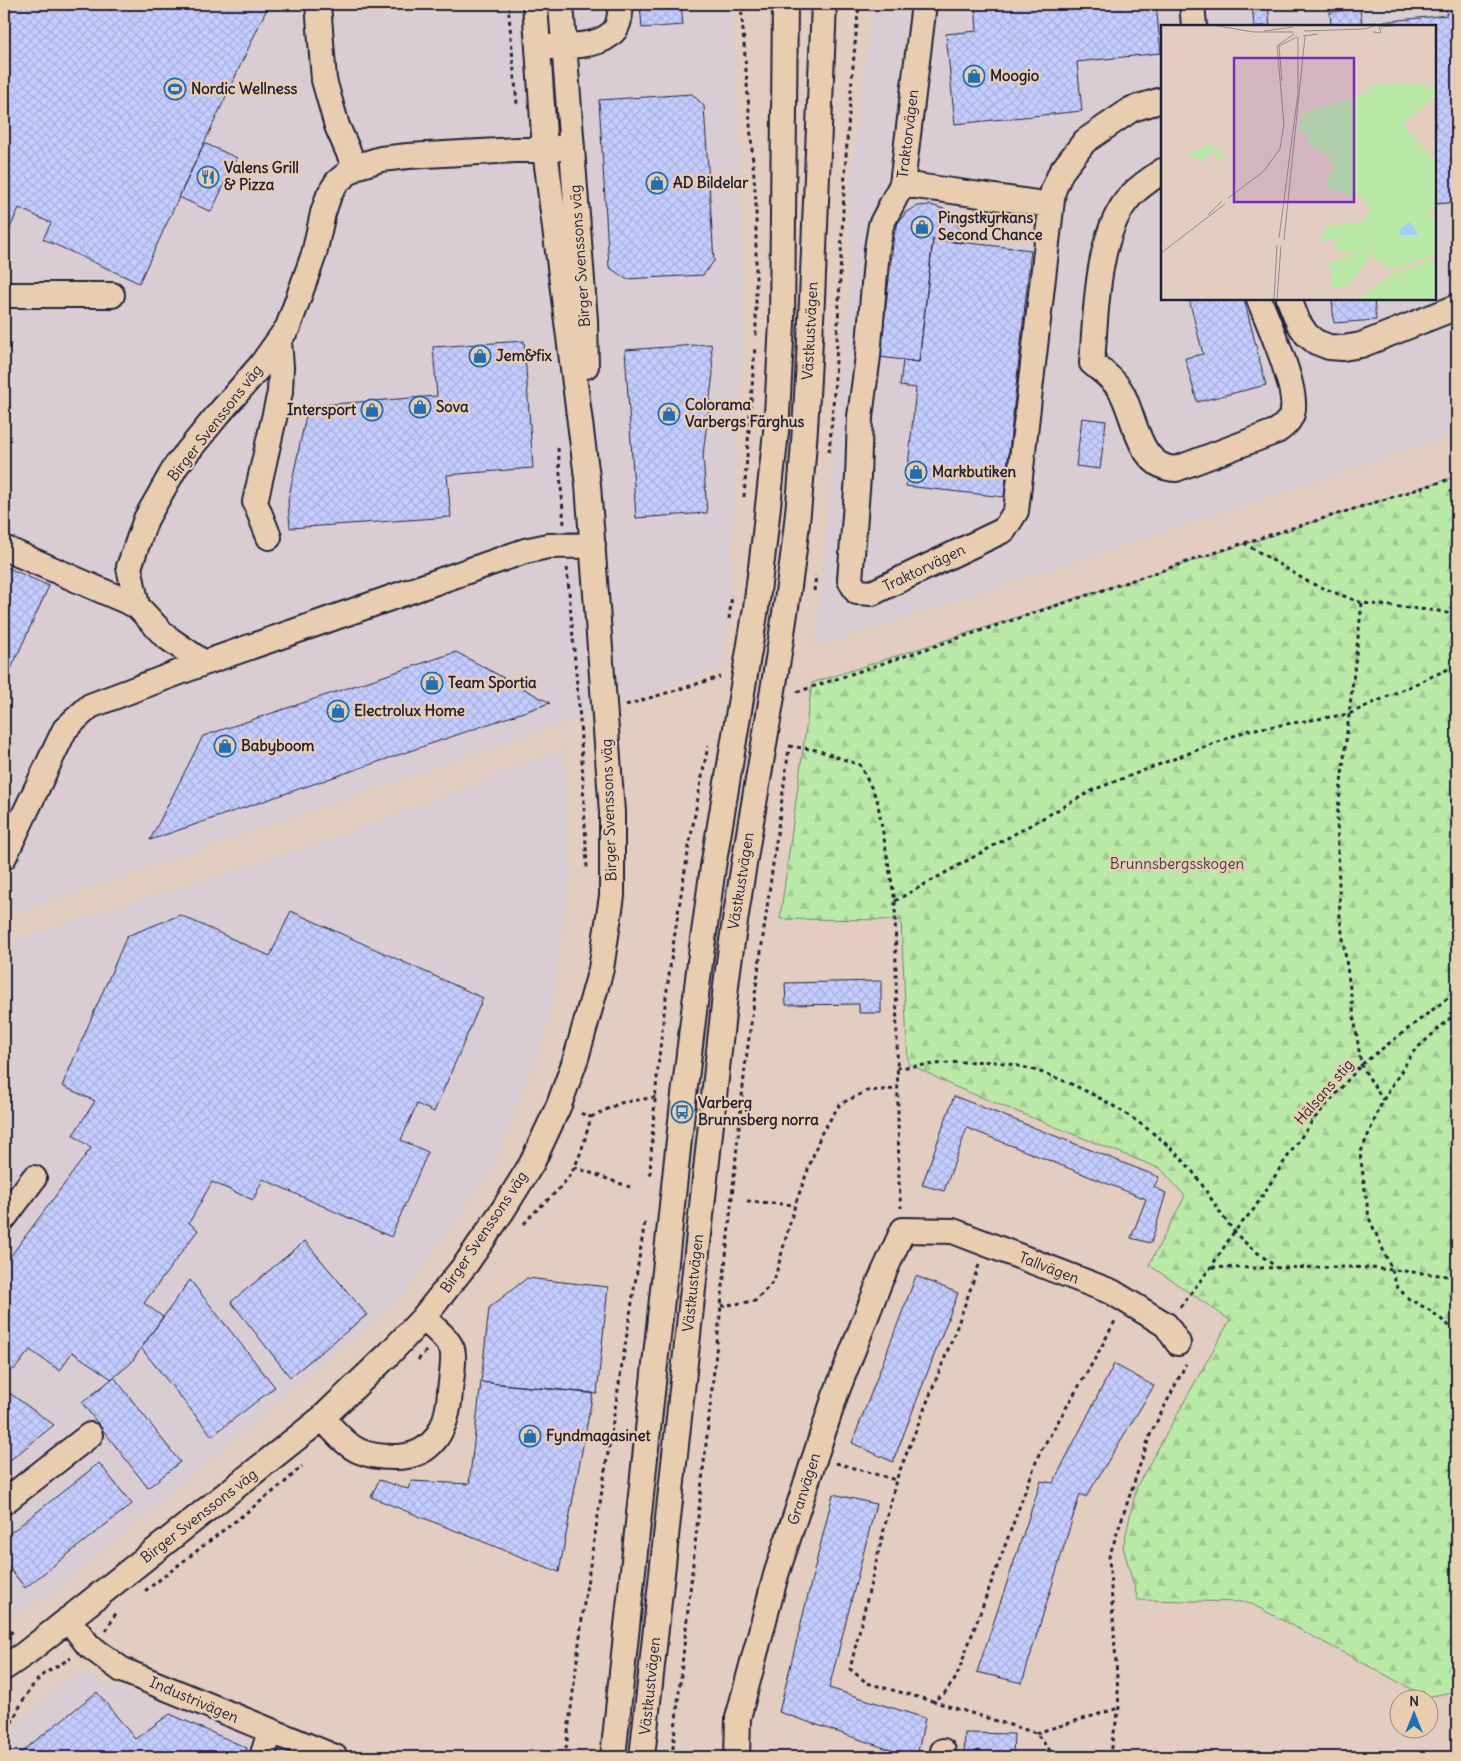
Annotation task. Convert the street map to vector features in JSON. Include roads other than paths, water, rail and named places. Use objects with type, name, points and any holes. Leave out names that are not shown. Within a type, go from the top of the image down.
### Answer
[{"type":"street","points":[[318,4],[324,80],[337,126],[355,167]]},
{"type":"street","name":"Birger Svenssons väg","points":[[535,4],[545,150],[588,485]]},
{"type":"street","name":"Birger Svenssons väg","points":[[4,1668],[15,1655],[68,1620],[322,1418],[382,1361],[423,1318],[466,1264],[532,1163],[559,1105],[576,1058],[601,969],[612,896],[612,812],[588,485],[585,320],[561,4]]},
{"type":"street","points":[[538,47],[587,44],[602,40],[615,30],[621,4]]},
{"type":"street","name":"Västkustvägen","points":[[613,1757],[682,1112],[700,962],[713,867],[756,608],[776,432],[782,313],[785,4]]},
{"type":"street","name":"Västkustvägen","points":[[642,1757],[727,977],[794,549],[808,371],[824,4]]},
{"type":"street","name":"Traktorvägen","points":[[924,4],[902,184],[881,225],[877,249],[868,356],[860,417],[858,477],[850,580],[858,592],[872,593],[1004,530],[1016,511],[1053,191],[1061,172],[1085,141],[1132,109],[1161,100]]},
{"type":"street","points":[[1192,4],[1194,25]]},
{"type":"street","name":"Birger Svenssons väg","points":[[137,606],[129,566],[146,519],[176,466],[261,365],[288,327],[302,292],[329,195],[337,182],[355,167],[381,159],[572,147]]},
{"type":"street","points":[[1161,172],[1144,183],[1126,200],[1104,249],[1098,283],[1092,363],[1113,380],[1121,392],[1147,454],[1155,464],[1167,469],[1176,469],[1277,431],[1286,425],[1292,413],[1294,403],[1290,382],[1259,300]]},
{"type":"street","points":[[902,184],[1052,205]]},
{"type":"street","points":[[4,295],[112,295]]},
{"type":"street","points":[[1289,300],[1298,322],[1307,335],[1316,342],[1329,347],[1344,348],[1361,345],[1457,307]]},
{"type":"street","points":[[269,537],[255,502],[280,392],[279,341]]},
{"type":"street","points":[[4,857],[65,729],[90,706],[204,662],[525,551],[548,546],[592,545]]},
{"type":"street","points":[[4,548],[137,606],[165,636],[204,662]]},
{"type":"street","points":[[4,1218],[34,1178]]},
{"type":"street","name":"Tallvägen","points":[[903,1230],[953,1231],[1112,1292],[1172,1334]]},
{"type":"street","name":"Granvägen","points":[[737,1757],[738,1718],[776,1575],[835,1396],[880,1281],[903,1230]]},
{"type":"street","points":[[322,1418],[358,1451],[379,1457],[398,1457],[420,1452],[434,1442],[442,1429],[449,1408],[453,1358],[452,1349],[441,1335],[423,1318]]},
{"type":"street","points":[[4,1502],[90,1435]]},
{"type":"street","name":"Industrivägen","points":[[68,1620],[88,1645],[122,1670],[335,1757]]},
{"type":"street","name":"Birger Svenssons väg","points":[[4,1680],[15,1655]]},
{"type":"street","points":[[262,1757],[270,1732]]},
{"type":"place","name":"Moogio","points":[[974,76]]},
{"type":"place","name":"Nordic Wellness","points":[[175,89]]},
{"type":"place","name":"Valens Grill & Pizza","points":[[208,177]]},
{"type":"place","name":"AD Bildelar","points":[[657,183]]},
{"type":"place","name":"Pingstkyrkans Second Chance","points":[[922,227]]},
{"type":"place","name":"Jem&fix","points":[[480,356]]},
{"type":"place","name":"Sova","points":[[420,407]]},
{"type":"place","name":"Intersport","points":[[372,410]]},
{"type":"place","name":"Colorama Varbergs Färghus","points":[[669,414]]},
{"type":"place","name":"Markbutiken","points":[[916,472]]},
{"type":"place","name":"Team Sportia","points":[[432,683]]},
{"type":"place","name":"Electrolux Home","points":[[338,711]]},
{"type":"place","name":"Babyboom","points":[[225,746]]},
{"type":"place","name":"Varberg Brunnsberg norra","points":[[682,1112]]},
{"type":"place","name":"Fyndmagasinet","points":[[530,1436]]},
{"type":"park label","name":"Brunnsbergsskogen","points":[[1177,864]]}]
